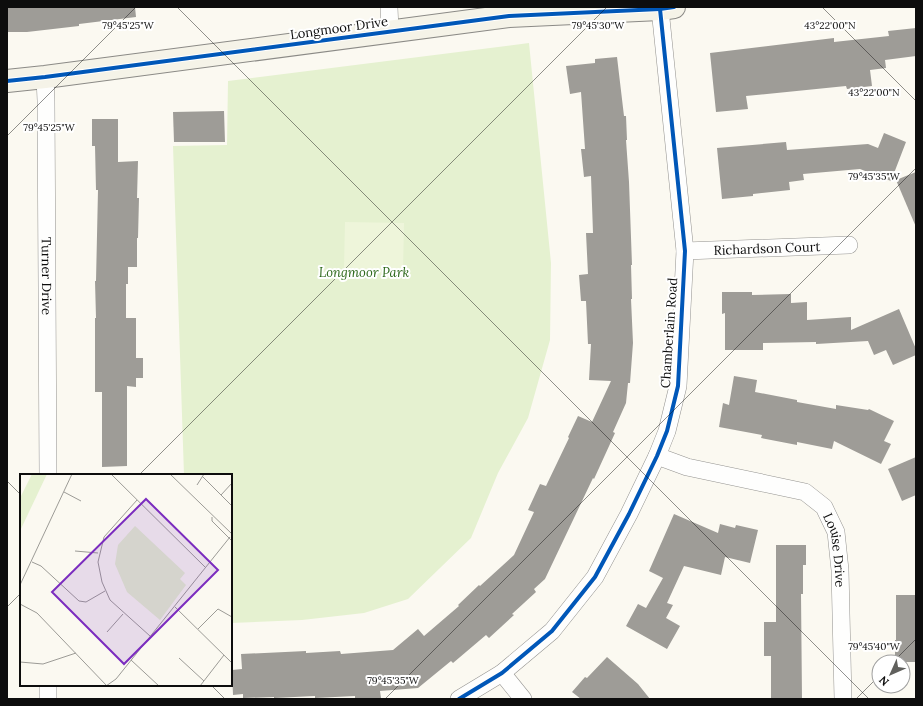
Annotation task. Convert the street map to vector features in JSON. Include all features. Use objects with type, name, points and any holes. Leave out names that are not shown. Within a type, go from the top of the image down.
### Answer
[{"type":"street","points":[[389,7],[390,31]]},
{"type":"street","name":"Longmoor Drive","points":[[7,81],[509,16],[667,8]]},
{"type":"street","name":"Chamberlain Road","points":[[459,699],[502,672],[552,631],[595,577],[629,514],[657,456],[667,431],[678,386],[685,251],[667,8]]},
{"type":"street","name":"Turner Drive","points":[[45,77],[48,474]]},
{"type":"street","name":"Richardson Court","points":[[685,251],[849,245]]},
{"type":"street","name":"Louise Drive","points":[[657,456],[687,467],[805,492],[824,507],[836,532],[840,570],[843,699]]},
{"type":"street","points":[[502,672],[523,699]]},
{"type":"street","points":[[48,686],[48,699]]},
{"type":"green space","name":"Longmoor Park","points":[[529,43],[551,263],[550,340],[528,418],[498,473],[471,538],[408,599],[364,613],[302,620],[232,623],[232,474],[184,474],[173,146],[227,145],[228,81]]},
{"type":"green space","points":[[345,222],[404,223],[403,270],[344,269]]},
{"type":"building","points":[[7,7],[135,7],[136,17],[79,24],[79,26],[27,32],[7,32]]},
{"type":"building","points":[[916,28],[916,56],[885,60],[886,68],[870,70],[872,86],[847,89],[846,86],[746,96],[748,109],[716,112],[710,53],[834,38],[834,42],[889,36],[888,31]]},
{"type":"building","points":[[617,57],[624,116],[626,116],[629,182],[633,343],[630,383],[628,383],[626,403],[613,432],[615,433],[545,579],[534,589],[536,592],[489,638],[486,635],[453,663],[451,661],[418,688],[380,691],[381,698],[362,699],[355,699],[355,696],[315,698],[315,696],[243,698],[243,694],[233,695],[232,670],[242,669],[241,654],[340,651],[341,654],[393,650],[418,629],[424,636],[514,555],[534,512],[528,510],[540,484],[546,486],[578,416],[592,422],[611,381],[589,380],[591,344],[588,344],[586,301],[581,301],[579,275],[588,274],[586,233],[593,233],[591,176],[584,177],[581,149],[585,149],[581,92],[570,94],[566,66],[595,63],[595,59]]},
{"type":"building","points":[[224,111],[225,142],[174,142],[173,112]]},
{"type":"building","points":[[92,119],[118,119],[118,162],[138,161],[137,198],[139,198],[137,267],[128,267],[128,284],[126,284],[126,318],[136,318],[136,358],[143,358],[143,378],[136,378],[136,387],[127,386],[127,466],[102,467],[102,392],[95,392],[95,281],[98,190],[96,190],[95,146],[92,146]]},
{"type":"building","points":[[884,133],[906,142],[891,181],[860,169],[803,174],[804,180],[789,182],[790,190],[722,199],[717,148],[786,142],[787,150],[868,144],[878,148]]},
{"type":"building","points":[[916,172],[916,227],[896,180]]},
{"type":"building","points":[[722,292],[752,292],[752,295],[791,294],[791,303],[807,302],[807,320],[851,317],[851,330],[899,309],[916,349],[916,355],[893,365],[886,350],[874,355],[868,341],[816,344],[816,342],[763,343],[763,350],[725,350],[725,313],[722,314]]},
{"type":"building","points":[[734,376],[757,380],[755,392],[836,409],[836,405],[869,409],[894,421],[884,441],[891,444],[881,464],[834,441],[832,449],[797,442],[797,445],[761,438],[762,435],[719,427],[723,403],[729,405]]},
{"type":"building","points":[[916,457],[916,495],[902,501],[888,469]]},
{"type":"building","points":[[674,514],[718,533],[720,524],[735,528],[736,525],[758,530],[750,563],[725,557],[721,575],[684,566],[667,603],[673,605],[666,618],[680,626],[667,649],[626,626],[638,604],[646,608],[663,578],[649,571]]},
{"type":"building","points":[[776,545],[806,545],[806,565],[803,565],[803,594],[801,594],[802,699],[771,699],[771,656],[764,656],[764,622],[776,622]]},
{"type":"building","points":[[896,595],[916,595],[916,662],[911,662],[911,654],[895,654]]},
{"type":"building","points":[[607,657],[638,684],[650,699],[581,699],[572,692],[585,677],[587,678]]},
{"type":"cycle path","points":[[7,81],[509,16],[660,9],[674,7]]},
{"type":"cycle path","points":[[459,699],[502,673],[552,631],[595,577],[629,514],[657,456],[667,431],[678,386],[685,251],[660,9]]}]
